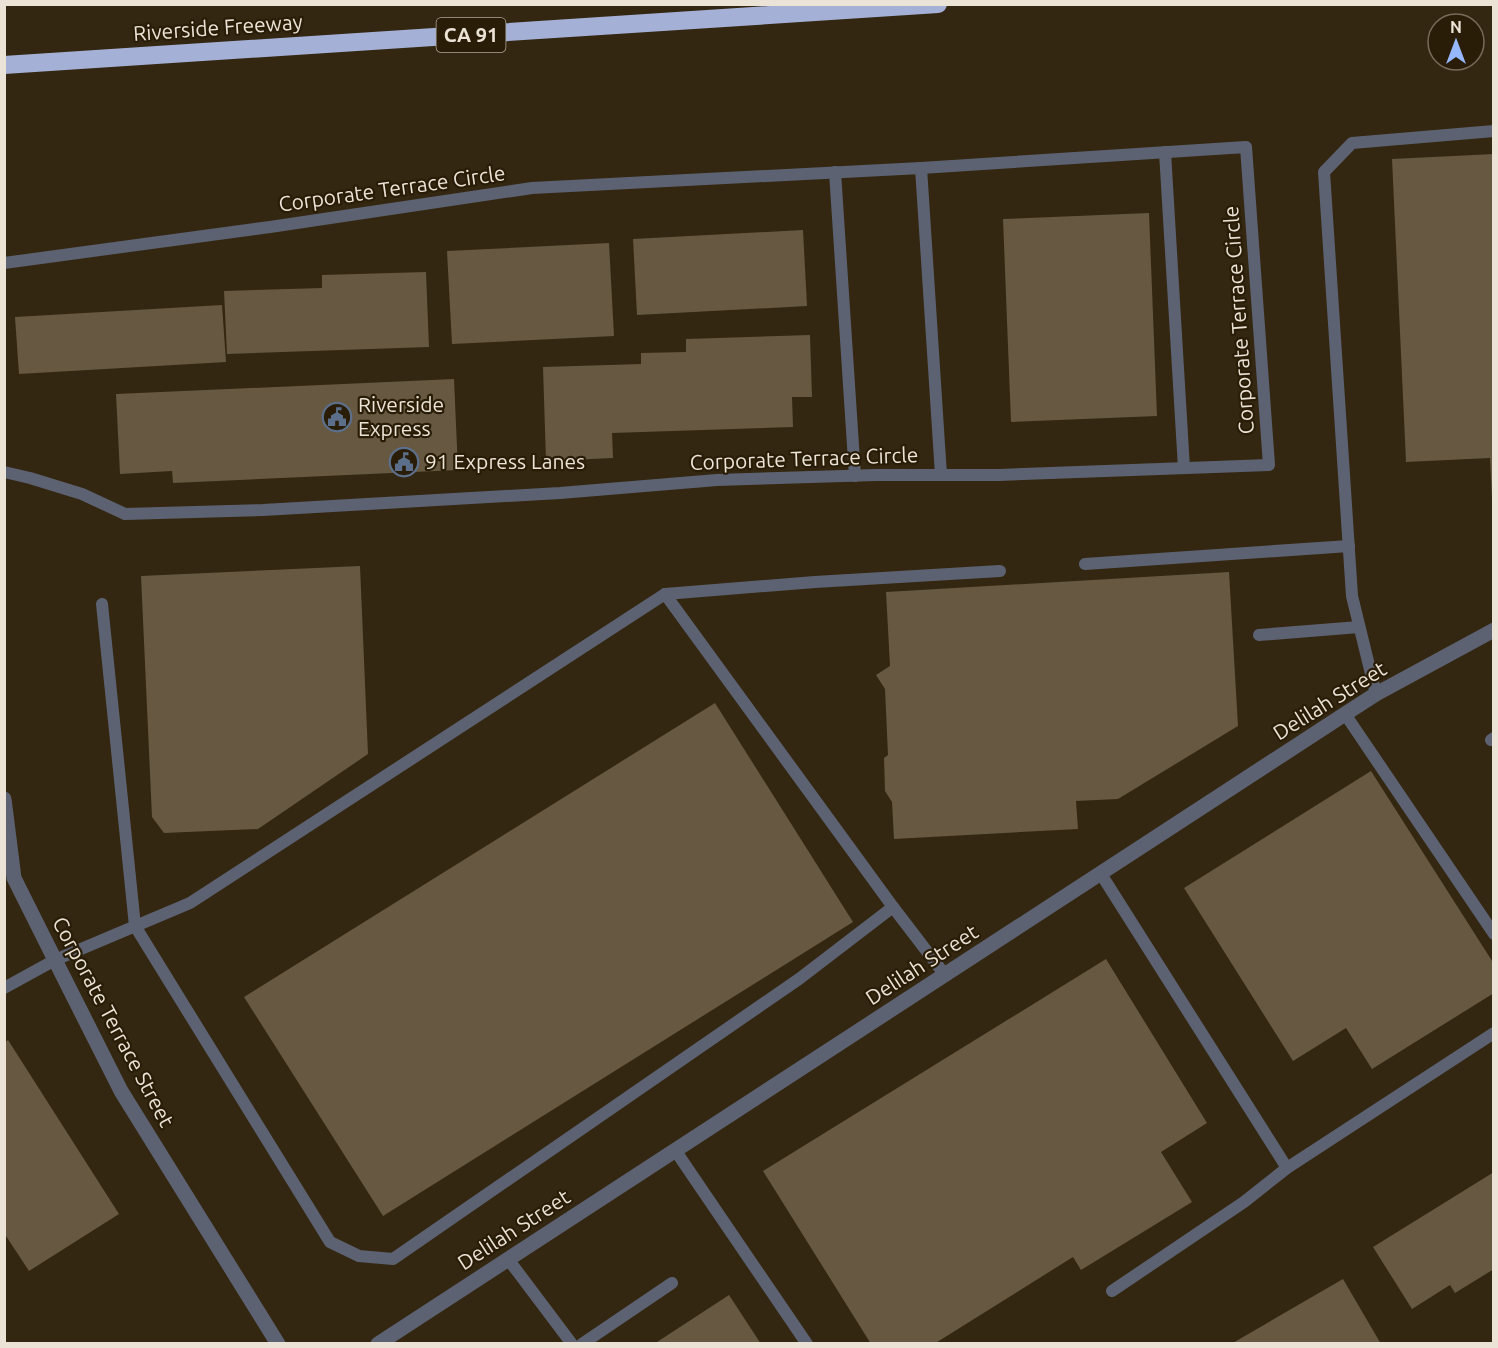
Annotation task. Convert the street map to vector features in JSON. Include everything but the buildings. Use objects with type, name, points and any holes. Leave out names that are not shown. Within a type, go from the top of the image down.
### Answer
[{"type":"highway","name":"Riverside Freeway","points":[[4,65],[938,4]]},
{"type":"street","name":"Delilah Street","points":[[378,1344],[1376,694],[1494,630]]},
{"type":"street","name":"Corporate Terrace Street","points":[[4,799],[14,878],[55,960],[121,1091],[278,1344]]},
{"type":"lane","points":[[1376,694],[1352,596],[1324,172],[1352,143],[1494,131]]},
{"type":"lane","name":"Corporate Terrace Circle","points":[[4,263],[532,188],[921,168],[1246,147],[1269,465],[999,475],[717,480],[560,493],[263,510],[125,514],[81,494],[4,472]]},
{"type":"lane","points":[[1166,152],[1184,468]]},
{"type":"lane","points":[[921,168],[941,475]]},
{"type":"lane","points":[[835,172],[855,476]]},
{"type":"lane","points":[[1085,564],[1349,546]]},
{"type":"lane","points":[[4,988],[55,960],[190,903],[665,594],[1000,571]]},
{"type":"lane","points":[[665,594],[945,975]]},
{"type":"lane","points":[[102,603],[135,926],[330,1242],[359,1256],[393,1259],[799,979],[893,907]]},
{"type":"lane","points":[[1259,635],[1359,627]]},
{"type":"lane","points":[[1345,714],[1494,934]]},
{"type":"lane","points":[[1101,874],[1287,1168]]},
{"type":"lane","points":[[1112,1291],[1244,1202],[1287,1168],[1494,1033]]},
{"type":"lane","points":[[675,1150],[807,1344]]},
{"type":"lane","points":[[508,1259],[572,1344]]},
{"type":"lane","points":[[582,1344],[672,1284]]},
{"type":"place","name":"Riverside Express","points":[[337,417]]},
{"type":"place","name":"91 Express Lanes","points":[[404,462]]}]
